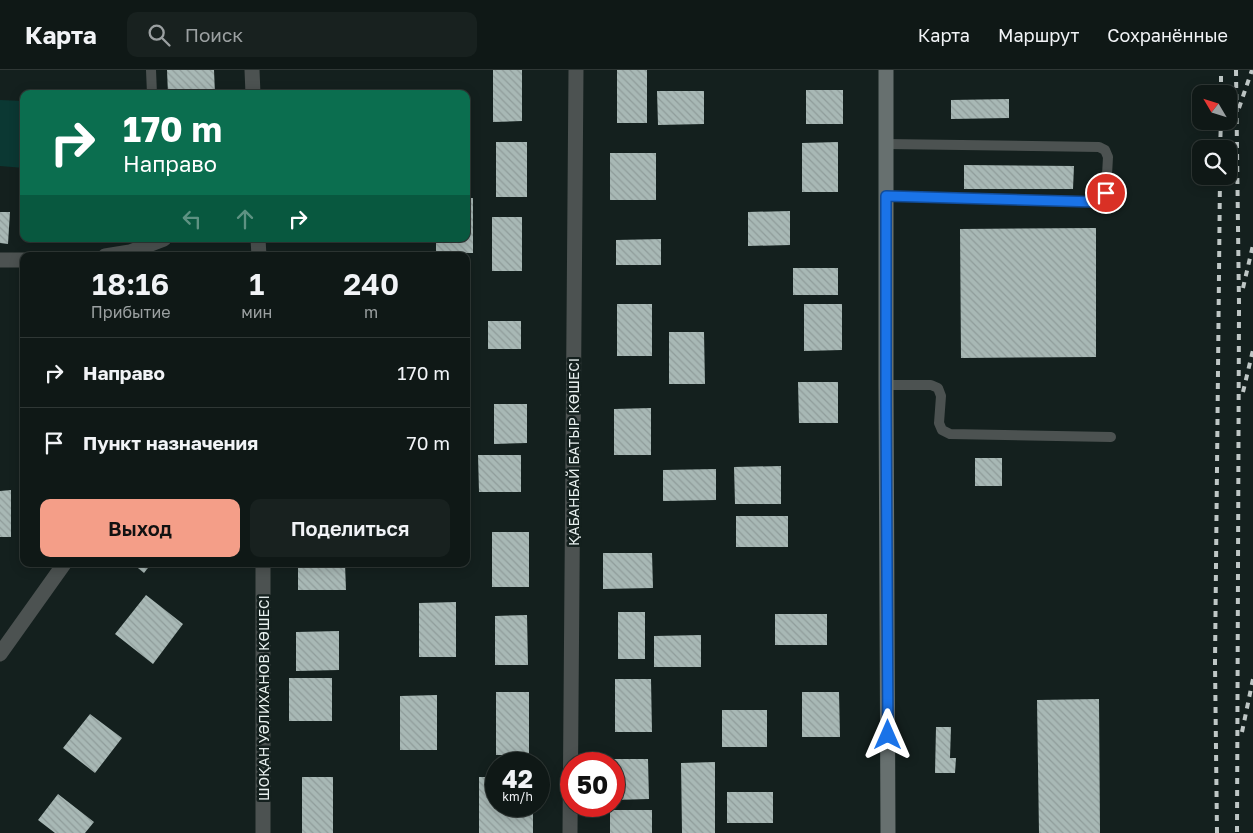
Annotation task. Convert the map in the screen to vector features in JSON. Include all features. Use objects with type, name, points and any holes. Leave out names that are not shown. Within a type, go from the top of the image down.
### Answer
[{"type":"main road","points":[[886,70],[888,833]]},
{"type":"street","points":[[252,70],[253,90]]},
{"type":"street","name":"ҚАБАНБАЙ БАТЫР КӨШЕСІ","points":[[570,833],[576,70]]},
{"type":"street","points":[[130,252],[156,242]]},
{"type":"street","points":[[0,260],[20,260]]},
{"type":"street","points":[[0,654],[62,567]]},
{"type":"street","name":"ШОҚАН УӘЛИХАНОВ КӨШЕСІ","points":[[263,567],[263,833]]},
{"type":"lane","points":[[151,70],[152,90]]},
{"type":"lane","points":[[886,144],[1099,146],[1105,150],[1108,157],[1106,193],[1103,199],[1097,202],[886,196]]},
{"type":"lane","points":[[886,385],[931,385],[938,388],[942,396],[940,423],[942,430],[950,434],[1111,436]]},
{"type":"green space","points":[[0,100],[20,101],[20,168],[0,166]]},
{"type":"building","points":[[167,70],[214,70],[215,90],[168,90]]},
{"type":"building","points":[[493,70],[522,70],[522,121],[493,122]]},
{"type":"building","points":[[617,70],[647,70],[647,123],[617,123]]},
{"type":"building","points":[[806,90],[843,90],[843,124],[806,124]]},
{"type":"building","points":[[657,91],[704,91],[704,124],[658,125]]},
{"type":"building","points":[[1009,99],[1009,118],[951,119],[951,100]]},
{"type":"building","points":[[496,142],[527,142],[527,197],[496,197]]},
{"type":"building","points":[[838,142],[838,192],[802,192],[802,143]]},
{"type":"building","points":[[610,153],[656,153],[656,200],[610,200]]},
{"type":"building","points":[[964,165],[1074,166],[1073,189],[964,189]]},
{"type":"building","points":[[470,198],[473,198],[473,253],[436,252],[436,242],[470,242]]},
{"type":"building","points":[[790,211],[790,245],[748,246],[748,212]]},
{"type":"building","points":[[0,212],[10,212],[8,244],[0,243]]},
{"type":"building","points":[[492,217],[522,217],[522,271],[492,271]]},
{"type":"building","points":[[1096,228],[1096,357],[961,358],[960,229]]},
{"type":"building","points":[[661,239],[661,265],[616,265],[616,240]]},
{"type":"building","points":[[793,268],[838,268],[838,295],[793,295]]},
{"type":"building","points":[[617,304],[652,304],[652,356],[617,356]]},
{"type":"building","points":[[804,304],[842,304],[842,350],[804,351]]},
{"type":"building","points":[[488,321],[521,321],[521,349],[488,349]]},
{"type":"building","points":[[669,332],[704,332],[705,384],[669,384]]},
{"type":"building","points":[[798,382],[838,382],[838,423],[799,423]]},
{"type":"building","points":[[494,404],[527,404],[527,443],[494,444]]},
{"type":"building","points":[[651,408],[651,455],[614,455],[614,409]]},
{"type":"building","points":[[478,455],[521,455],[521,492],[479,492]]},
{"type":"building","points":[[975,458],[1002,458],[1002,486],[975,486]]},
{"type":"building","points":[[781,466],[781,504],[735,504],[734,467]]},
{"type":"building","points":[[716,469],[716,500],[663,501],[663,470]]},
{"type":"building","points":[[11,490],[11,537],[0,537],[0,491]]},
{"type":"building","points":[[736,516],[788,516],[788,547],[736,547]]},
{"type":"building","points":[[492,532],[529,532],[529,587],[492,587]]},
{"type":"building","points":[[603,553],[652,553],[653,588],[603,589]]},
{"type":"building","points":[[137,567],[149,567],[144,573]]},
{"type":"building","points":[[298,567],[345,567],[346,590],[298,590]]},
{"type":"building","points":[[146,595],[183,624],[153,664],[115,634]]},
{"type":"building","points":[[456,602],[456,657],[419,657],[419,603]]},
{"type":"building","points":[[618,612],[645,612],[645,659],[618,659]]},
{"type":"building","points":[[775,614],[827,614],[827,645],[775,645]]},
{"type":"building","points":[[527,615],[528,665],[495,665],[495,616]]},
{"type":"building","points":[[339,631],[339,670],[296,671],[296,632]]},
{"type":"building","points":[[701,635],[701,667],[654,667],[654,636]]},
{"type":"building","points":[[289,678],[332,678],[332,721],[289,721]]},
{"type":"building","points":[[615,679],[651,679],[652,732],[615,732]]},
{"type":"building","points":[[496,692],[529,692],[529,752],[496,752]]},
{"type":"building","points":[[802,692],[839,692],[840,737],[802,737]]},
{"type":"building","points":[[437,695],[437,750],[400,750],[400,696]]},
{"type":"building","points":[[1099,699],[1100,833],[1039,833],[1037,700]]},
{"type":"building","points":[[722,710],[767,710],[767,747],[722,747]]},
{"type":"building","points":[[90,714],[122,738],[95,773],[63,748]]},
{"type":"building","points":[[936,727],[951,727],[950,758],[956,758],[955,773],[935,773]]},
{"type":"building","points":[[625,759],[648,759],[649,799],[625,800]]},
{"type":"building","points":[[715,762],[715,833],[682,833],[681,763]]},
{"type":"building","points":[[302,777],[333,777],[333,833],[302,833]]},
{"type":"building","points":[[479,777],[485,777],[485,817],[533,817],[533,833],[479,833]]},
{"type":"building","points":[[727,792],[773,792],[773,823],[727,823]]},
{"type":"building","points":[[58,794],[94,822],[85,833],[55,833],[38,820]]},
{"type":"building","points":[[625,810],[652,810],[652,833],[610,833],[610,817],[625,817]]},
{"type":"railway","points":[[1221,70],[1221,85]]},
{"type":"railway","points":[[1236,70],[1239,305],[1237,833]]},
{"type":"railway","points":[[1239,108],[1252,70]]},
{"type":"railway","points":[[1220,140],[1221,130]]},
{"type":"railway","points":[[1217,833],[1215,663],[1220,185]]},
{"type":"railway","points":[[1243,288],[1253,245]]},
{"type":"railway","points":[[1243,392],[1253,350]]},
{"type":"railway","points":[[1242,732],[1253,679]]},
{"type":"route","points":[[888,735],[886,196],[1097,202],[1103,199],[1106,193]]}]
